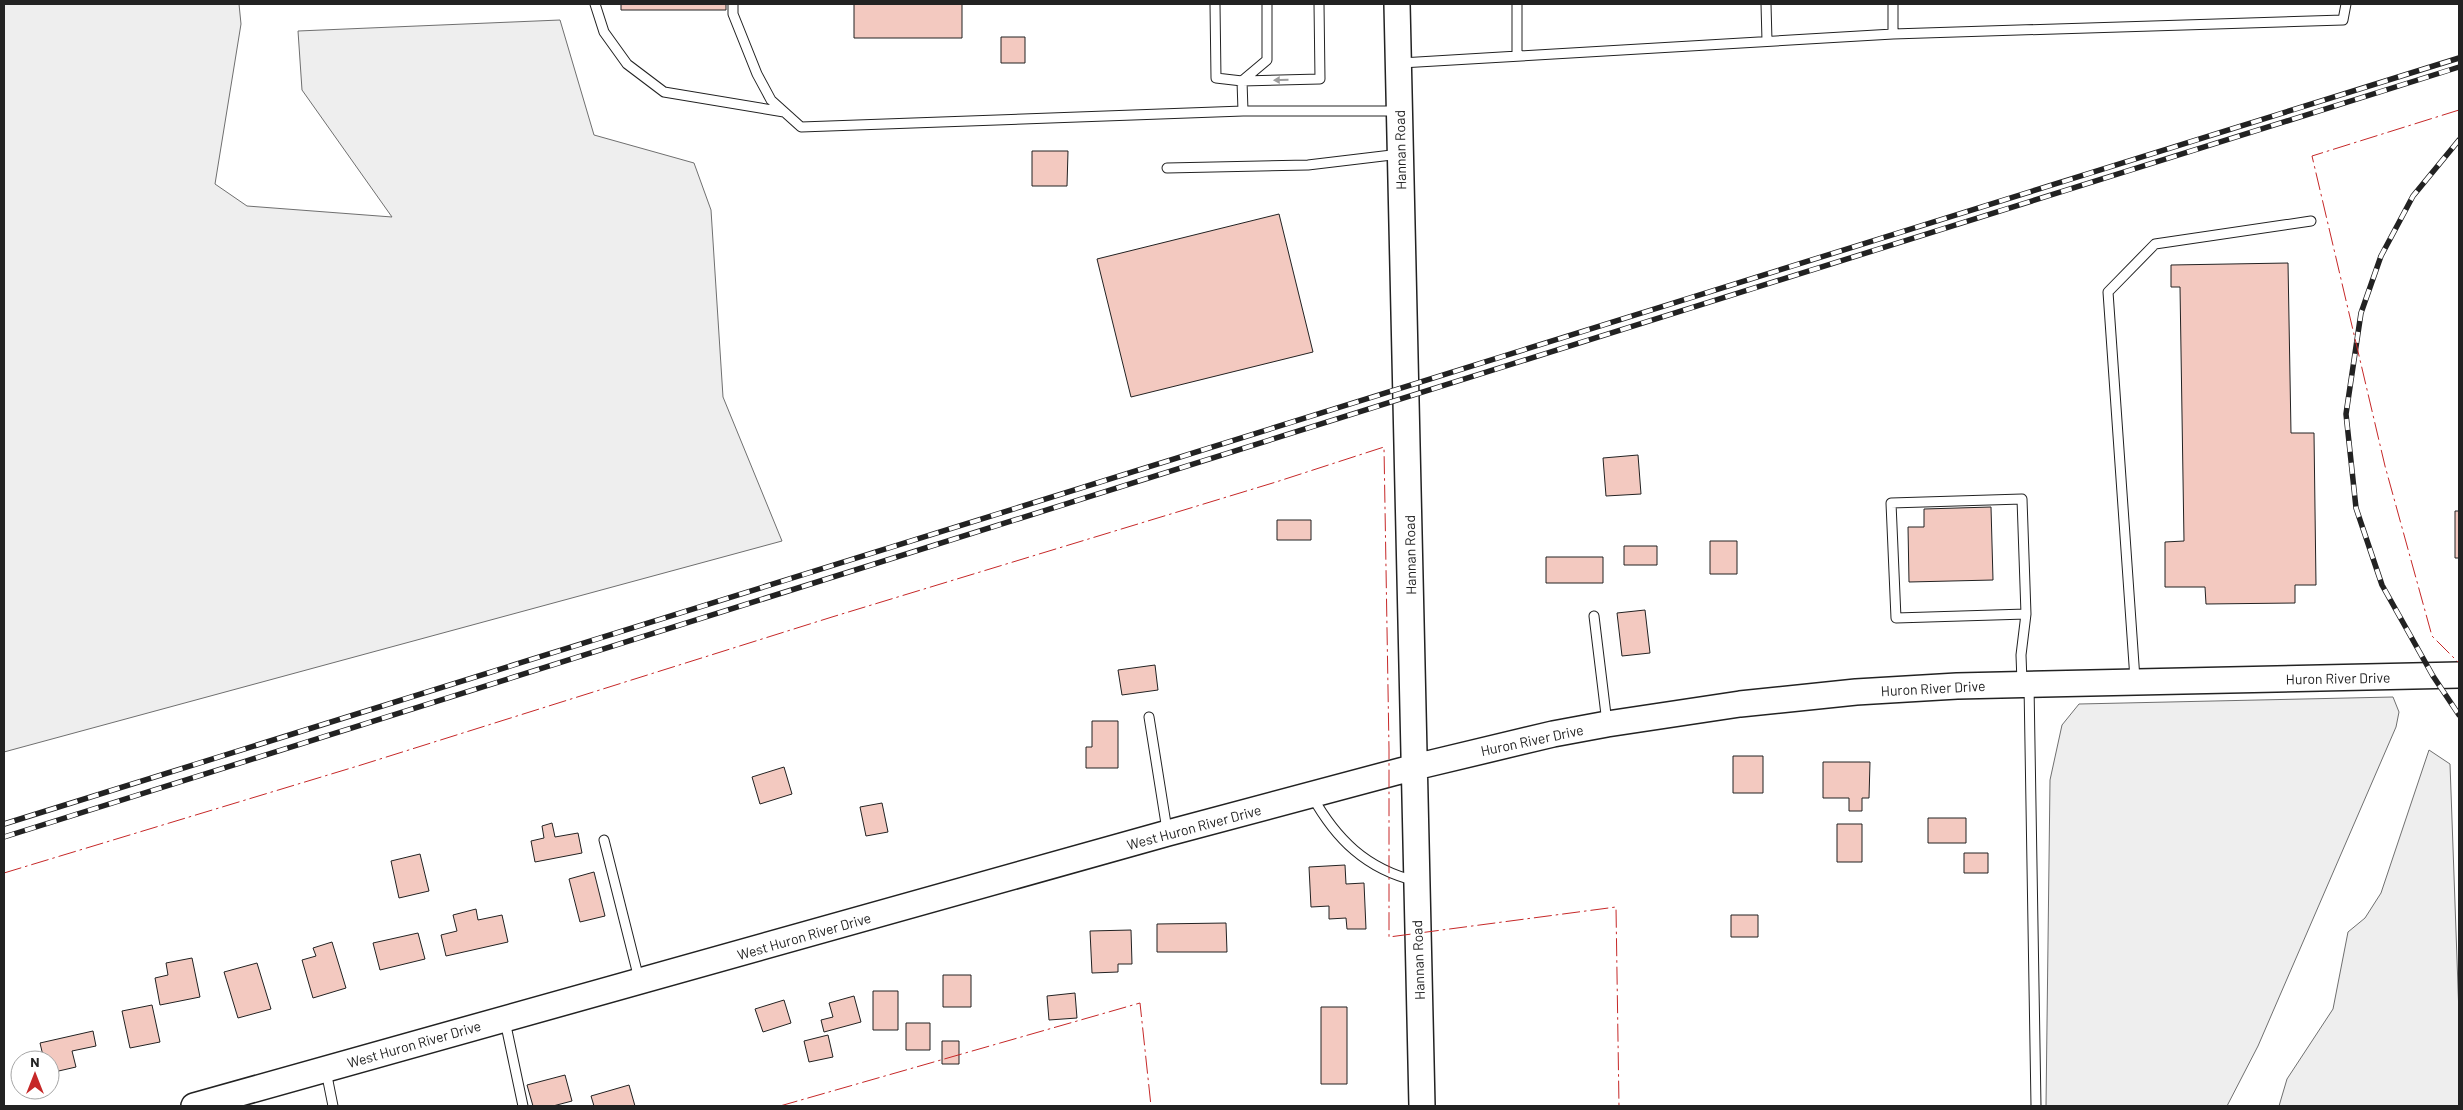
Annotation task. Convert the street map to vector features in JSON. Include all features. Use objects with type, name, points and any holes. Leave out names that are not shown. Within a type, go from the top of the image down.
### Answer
[{"type":"main road","name":"Hannan Road","points":[[1396,4],[1422,1106]]},
{"type":"main road","name":"Huron River Drive","points":[[1414,767],[1553,734],[1607,724],[1731,705],[1856,692],[2025,685],[2459,675]]},
{"type":"main road","name":"West Huron River Drive","points":[[194,1106],[1168,833],[1414,767]]},
{"type":"lane","points":[[594,4],[604,32],[627,64],[664,92],[785,112]]},
{"type":"lane","points":[[733,4],[734,14],[757,74],[771,100],[801,127],[1243,111],[1399,110]]},
{"type":"lane","points":[[1215,4],[1216,78],[1242,81],[1320,79],[1319,4]]},
{"type":"lane","points":[[1242,81],[1267,60],[1268,4]]},
{"type":"lane","points":[[1516,4],[1517,56]]},
{"type":"lane","points":[[1766,4],[1767,41]]},
{"type":"lane","points":[[1892,4],[1893,34]]},
{"type":"lane","points":[[1398,64],[1893,34],[2343,20],[2346,4]]},
{"type":"lane","points":[[1242,81],[1243,111]]},
{"type":"lane","points":[[1167,168],[1308,165],[1400,154]]},
{"type":"lane","points":[[2135,682],[2108,292],[2155,244],[2311,221]]},
{"type":"lane","points":[[2026,614],[1896,618],[1891,503],[2022,499],[2026,614],[2021,655],[2025,685],[2036,1106]]},
{"type":"lane","points":[[1594,616],[1607,724]]},
{"type":"lane","points":[[1149,717],[1168,833]]},
{"type":"lane","points":[[1311,796],[1327,824],[1338,836],[1364,857],[1394,875],[1416,880]]},
{"type":"lane","points":[[604,840],[640,982]]},
{"type":"lane","points":[[504,1019],[523,1106]]},
{"type":"lane","points":[[326,1068],[334,1106]]},
{"type":"shaded area","points":[[4,4],[239,4],[241,24],[215,184],[247,206],[392,217],[302,90],[298,31],[560,20],[594,135],[694,163],[711,210],[723,397],[782,541],[4,752]]},
{"type":"shaded area","points":[[2393,697],[2399,712],[2396,727],[2258,1046],[2227,1106],[2046,1106],[2050,780],[2062,725],[2079,704]]},
{"type":"shaded area","points":[[2429,750],[2450,764],[2459,1015],[2459,1106],[2279,1106],[2287,1079],[2333,1009],[2348,932],[2365,918],[2381,893]]},
{"type":"building","points":[[621,4],[726,4],[726,10],[621,10]]},
{"type":"building","points":[[854,4],[962,4],[962,38],[854,38]]},
{"type":"building","points":[[1001,37],[1025,37],[1025,63],[1001,63]]},
{"type":"building","points":[[1032,151],[1068,151],[1067,186],[1032,186]]},
{"type":"building","points":[[1279,214],[1313,352],[1131,397],[1097,259]]},
{"type":"building","points":[[2288,263],[2291,433],[2314,433],[2316,585],[2295,585],[2295,603],[2206,604],[2205,587],[2165,587],[2165,542],[2184,541],[2180,287],[2171,287],[2171,265]]},
{"type":"building","points":[[1638,455],[1641,494],[1606,496],[1603,458]]},
{"type":"building","points":[[1991,507],[1993,580],[1909,582],[1908,527],[1924,527],[1924,509]]},
{"type":"building","points":[[2455,511],[2459,511],[2459,558],[2455,558]]},
{"type":"building","points":[[1277,520],[1311,520],[1311,540],[1277,540]]},
{"type":"building","points":[[1710,541],[1737,541],[1737,574],[1710,574]]},
{"type":"building","points":[[1624,546],[1657,546],[1657,565],[1624,565]]},
{"type":"building","points":[[1546,557],[1603,557],[1603,583],[1546,583]]},
{"type":"building","points":[[1645,610],[1650,653],[1622,656],[1617,613]]},
{"type":"building","points":[[1155,665],[1158,690],[1122,695],[1118,670]]},
{"type":"building","points":[[1092,721],[1118,721],[1118,768],[1086,768],[1086,747],[1092,747]]},
{"type":"building","points":[[1733,756],[1763,756],[1763,793],[1733,793]]},
{"type":"building","points":[[1823,762],[1870,762],[1869,798],[1862,798],[1862,811],[1849,811],[1849,798],[1823,798]]},
{"type":"building","points":[[784,767],[792,794],[760,804],[752,777]]},
{"type":"building","points":[[882,803],[888,832],[866,836],[860,807]]},
{"type":"building","points":[[1928,818],[1966,818],[1966,843],[1928,843]]},
{"type":"building","points":[[552,823],[555,837],[578,833],[582,853],[535,862],[531,841],[544,838],[542,826]]},
{"type":"building","points":[[1837,824],[1862,824],[1862,862],[1837,862]]},
{"type":"building","points":[[1964,853],[1988,853],[1988,873],[1964,873]]},
{"type":"building","points":[[420,854],[429,891],[399,898],[391,861]]},
{"type":"building","points":[[1345,865],[1346,884],[1364,883],[1366,929],[1347,929],[1346,918],[1329,919],[1329,906],[1311,907],[1309,867]]},
{"type":"building","points":[[594,872],[605,916],[580,922],[569,879]]},
{"type":"building","points":[[476,909],[478,920],[502,915],[508,942],[446,956],[441,935],[457,931],[453,915]]},
{"type":"building","points":[[1731,915],[1758,915],[1758,937],[1731,937]]},
{"type":"building","points":[[1226,923],[1227,952],[1157,952],[1157,924]]},
{"type":"building","points":[[1131,930],[1132,964],[1118,964],[1118,972],[1092,973],[1090,931]]},
{"type":"building","points":[[418,933],[425,959],[380,970],[373,943]]},
{"type":"building","points":[[332,942],[346,988],[313,998],[302,960],[316,956],[313,948]]},
{"type":"building","points":[[192,958],[200,997],[160,1005],[155,978],[168,975],[166,963]]},
{"type":"building","points":[[257,963],[271,1009],[238,1018],[224,972]]},
{"type":"building","points":[[943,975],[971,975],[971,1007],[943,1007]]},
{"type":"building","points":[[873,991],[898,991],[898,1030],[873,1030]]},
{"type":"building","points":[[1075,993],[1077,1018],[1049,1020],[1047,996]]},
{"type":"building","points":[[854,996],[861,1022],[824,1032],[821,1020],[833,1017],[829,1003]]},
{"type":"building","points":[[784,1000],[791,1023],[763,1032],[755,1009]]},
{"type":"building","points":[[152,1005],[160,1042],[130,1048],[122,1011]]},
{"type":"building","points":[[1321,1007],[1347,1007],[1347,1084],[1321,1084]]},
{"type":"building","points":[[906,1023],[930,1023],[930,1050],[906,1050]]},
{"type":"building","points":[[93,1031],[96,1046],[72,1051],[76,1067],[60,1071],[60,1050],[42,1050],[40,1043]]},
{"type":"building","points":[[828,1035],[833,1057],[809,1062],[804,1041]]},
{"type":"building","points":[[942,1041],[959,1041],[959,1064],[942,1064]]},
{"type":"building","points":[[565,1075],[572,1101],[553,1106],[533,1106],[527,1085]]},
{"type":"building","points":[[629,1085],[635,1106],[594,1106],[591,1096]]},
{"type":"railway","points":[[4,824],[2459,58]]},
{"type":"railway","points":[[4,837],[2459,67]]},
{"type":"railway","points":[[2459,140],[2413,196],[2381,256],[2361,313],[2346,414],[2356,508],[2382,585],[2433,676],[2459,715]]},
{"type":"power","points":[[2459,110],[2312,156],[2385,466],[2432,636],[2459,663]]},
{"type":"power","points":[[4,873],[361,765],[832,617],[1276,482],[1384,447],[1389,749],[1389,937],[1616,907],[1619,1106]]},
{"type":"power","points":[[780,1106],[1140,1003],[1151,1106]]}]
